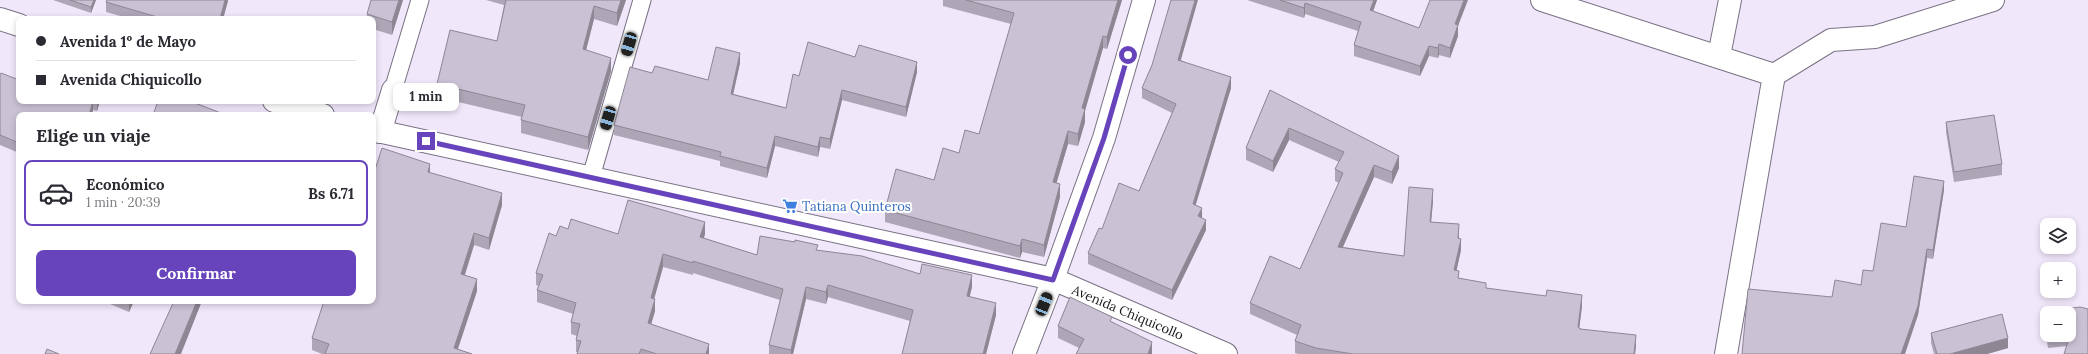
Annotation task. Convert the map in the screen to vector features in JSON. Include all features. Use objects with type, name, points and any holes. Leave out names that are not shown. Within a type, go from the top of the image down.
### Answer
[{"type":"main road","points":[[1024,354],[1053,280],[1104,138],[1144,0]]},
{"type":"main road","points":[[1542,0],[1774,75]]},
{"type":"main road","points":[[1719,56],[1730,0]]},
{"type":"main road","points":[[1726,354],[1774,75],[1831,40],[1875,37],[1994,0]]},
{"type":"main road","points":[[0,19],[16,24]]},
{"type":"main road","points":[[377,131],[393,90]]},
{"type":"main road","points":[[284,104],[312,112]]},
{"type":"main road","name":"Avenida Chiquicollo","points":[[377,131],[1053,280],[1226,354]]},
{"type":"lane","points":[[393,90],[420,0]]},
{"type":"lane","points":[[591,177],[642,0]]},
{"type":"building","points":[[70,0],[94,0],[91,7]]},
{"type":"building","points":[[107,0],[225,0],[221,16],[154,16],[106,2]]},
{"type":"building","points":[[371,0],[399,0],[392,22],[367,14]]},
{"type":"building","points":[[506,0],[621,0],[617,13],[594,6],[583,49],[611,58],[588,137],[521,120],[525,105],[437,84],[450,30],[497,41]]},
{"type":"building","points":[[966,0],[1118,0],[1107,37],[1103,36],[1082,108],[1085,109],[1078,134],[1068,131],[1053,182],[1060,184],[1044,245],[1022,239],[1020,246],[885,210],[896,169],[934,180],[943,148],[959,153],[965,130],[979,134],[1014,13]]},
{"type":"building","points":[[1171,0],[1195,0],[1178,60],[1231,77],[1193,204],[1202,208],[1198,216],[1206,220],[1172,290],[1088,253],[1099,228],[1102,229],[1119,183],[1139,191],[1176,104],[1142,88],[1152,65]]},
{"type":"building","points":[[1280,0],[1374,0],[1370,10],[1419,28],[1430,0],[1464,0],[1455,24],[1458,25],[1450,48],[1439,44],[1438,48],[1429,46],[1420,66],[1354,45],[1361,22],[1305,3],[1304,8]]},
{"type":"building","points":[[808,42],[855,57],[859,45],[917,62],[906,107],[842,90],[830,139],[820,137],[818,147],[775,136],[767,168],[720,156],[721,152],[614,125],[630,67],[652,73],[655,66],[708,80],[716,47],[740,53],[731,94],[786,108],[793,74],[799,76]]},
{"type":"building","points":[[1,73],[16,79],[16,104],[92,104],[90,112],[16,112],[16,142],[0,135]]},
{"type":"building","points":[[1270,90],[1399,156],[1392,172],[1374,165],[1338,247],[1404,256],[1409,187],[1433,189],[1430,222],[1459,224],[1458,238],[1461,239],[1454,270],[1459,271],[1458,278],[1486,283],[1486,288],[1546,296],[1547,290],[1582,295],[1578,327],[1580,329],[1636,335],[1634,354],[1353,354],[1316,348],[1295,341],[1301,325],[1250,303],[1270,256],[1300,269],[1343,173],[1335,169],[1344,152],[1289,128],[1273,161],[1246,148]]},
{"type":"building","points":[[157,104],[198,104],[218,112],[154,112]]},
{"type":"building","points":[[1994,115],[2002,164],[1954,172],[1946,122]]},
{"type":"building","points":[[382,148],[430,164],[428,172],[502,193],[489,238],[474,233],[461,274],[477,279],[454,348],[472,354],[325,354],[329,344],[312,338],[323,304],[376,304],[376,167]]},
{"type":"building","points":[[1914,176],[1944,181],[1933,250],[1927,249],[1918,306],[1901,354],[1742,354],[1748,289],[1832,297],[1835,280],[1861,285],[1863,270],[1873,271],[1881,223],[1906,227]]},
{"type":"building","points":[[628,200],[705,222],[700,237],[757,255],[760,236],[795,242],[795,240],[818,245],[816,250],[862,256],[920,274],[922,264],[972,275],[967,296],[996,303],[983,354],[902,354],[913,310],[828,285],[826,292],[806,287],[791,350],[769,345],[783,289],[693,261],[693,263],[663,254],[651,298],[655,299],[648,323],[709,344],[706,354],[657,354],[641,349],[639,354],[577,354],[581,341],[576,340],[580,324],[571,322],[576,303],[537,290],[543,275],[536,273],[549,233],[556,236],[560,226],[568,229],[571,219],[618,234]]},
{"type":"building","points":[[1070,297],[1112,317],[1110,321],[1152,342],[1148,354],[1076,354],[1084,339],[1058,326]]},
{"type":"building","points":[[173,304],[196,304],[175,354],[150,354]]},
{"type":"building","points":[[2076,308],[2088,309],[2088,354],[2064,354],[2068,342],[2076,342]]},
{"type":"building","points":[[2002,314],[2008,338],[1950,354],[1937,354],[1931,333]]},
{"type":"building","points":[[47,349],[59,354],[45,354]]},
{"type":"place","name":"Tatiana Quinteros","points":[[790,206]]},
{"type":"route","points":[[426,141],[1053,280],[1104,138],[1128,55]]}]
